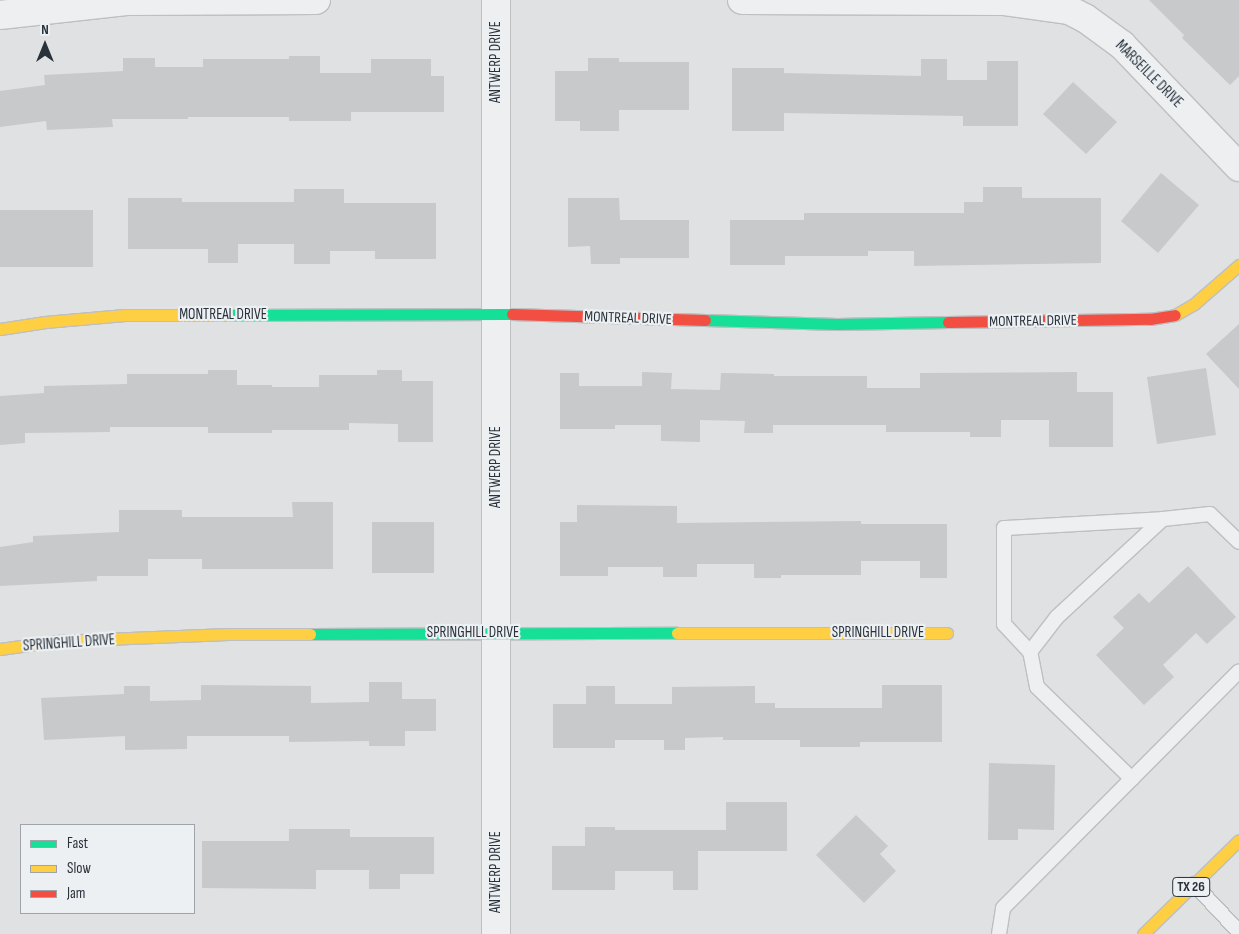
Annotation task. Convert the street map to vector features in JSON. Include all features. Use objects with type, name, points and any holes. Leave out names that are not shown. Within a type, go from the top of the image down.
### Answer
[{"type":"street","points":[[0,15],[126,1],[316,0]]},
{"type":"street","name":"ANTWERP DRIVE","points":[[496,0],[496,934]]},
{"type":"street","name":"MARSEILLE DRIVE","points":[[742,0],[1003,1],[1069,10],[1085,18],[1122,45],[1239,167]]},
{"type":"street","name":"MONTREAL DRIVE","points":[[0,329],[45,322],[125,315],[496,314],[837,324],[1150,319],[1175,315],[1194,304],[1239,265]]},
{"type":"street","name":"SPRINGHILL DRIVE","points":[[0,649],[56,641],[228,634],[947,632]]},
{"type":"street","name":"TX 26","points":[[1143,934],[1239,840]]},
{"type":"lane","points":[[1132,779],[1037,687],[1030,652],[1004,624],[1004,528],[1163,519],[1210,514],[1239,542]]},
{"type":"lane","points":[[1030,652],[1057,617],[1163,519]]},
{"type":"lane","points":[[999,934],[1003,908],[1239,671]]},
{"type":"lane","points":[[1194,884],[1239,932]]},
{"type":"building","points":[[1149,0],[1239,0],[1239,76],[1230,85],[1182,38],[1184,35]]},
{"type":"building","points":[[289,56],[320,56],[320,73],[371,73],[371,59],[431,59],[431,76],[444,76],[444,112],[351,112],[351,121],[289,121],[289,117],[188,117],[188,119],[112,119],[113,127],[47,130],[46,121],[0,127],[0,91],[45,85],[44,75],[123,71],[123,58],[155,58],[155,67],[203,67],[203,59],[289,59]]},
{"type":"building","points":[[588,58],[619,58],[619,62],[689,62],[689,110],[619,110],[619,131],[580,131],[580,121],[555,121],[555,71],[588,71]]},
{"type":"building","points":[[921,59],[947,59],[947,80],[987,80],[987,61],[1018,61],[1018,126],[963,126],[963,116],[784,113],[784,131],[732,131],[732,68],[784,68],[784,73],[921,76]]},
{"type":"building","points":[[1073,82],[1117,122],[1086,154],[1043,114]]},
{"type":"building","points":[[1161,173],[1199,205],[1158,253],[1121,221]]},
{"type":"building","points":[[983,187],[1022,187],[1022,198],[1101,198],[1101,263],[914,266],[914,251],[868,251],[868,256],[785,256],[785,265],[730,265],[730,220],[804,220],[804,213],[964,213],[964,202],[983,202]]},
{"type":"building","points":[[294,189],[344,189],[344,203],[436,203],[436,259],[375,259],[375,251],[330,251],[330,264],[294,264],[294,244],[238,244],[238,263],[208,263],[208,249],[128,249],[128,198],[182,198],[182,202],[294,202]]},
{"type":"building","points":[[568,198],[619,198],[620,220],[689,220],[689,258],[620,258],[620,264],[591,264],[590,246],[568,247]]},
{"type":"building","points":[[0,210],[93,210],[93,267],[0,267]]},
{"type":"building","points":[[1239,324],[1239,389],[1206,354]]},
{"type":"building","points":[[1206,368],[1216,435],[1157,444],[1147,377]]},
{"type":"building","points":[[208,370],[237,370],[237,385],[319,387],[319,375],[377,375],[377,370],[402,370],[402,381],[433,381],[433,442],[398,442],[398,424],[349,423],[349,430],[272,430],[272,433],[208,433],[208,427],[110,427],[110,432],[25,433],[25,443],[0,445],[0,396],[44,393],[44,386],[127,384],[127,374],[208,374]]},
{"type":"building","points":[[642,372],[672,373],[671,389],[720,390],[721,373],[774,374],[774,376],[867,376],[867,388],[920,388],[920,373],[1077,372],[1077,392],[1113,392],[1113,447],[1049,447],[1049,420],[1001,420],[1001,437],[970,437],[970,432],[886,432],[886,425],[773,425],[773,433],[744,433],[745,421],[700,420],[700,442],[661,441],[661,425],[615,425],[615,429],[560,429],[560,373],[579,373],[579,386],[642,386]]},
{"type":"building","points":[[292,502],[333,502],[333,569],[202,569],[202,559],[148,559],[148,576],[97,576],[97,581],[0,586],[0,547],[33,542],[33,536],[119,532],[119,510],[182,510],[182,517],[293,517]]},
{"type":"building","points":[[577,505],[677,506],[677,523],[861,521],[861,524],[947,524],[947,578],[920,578],[920,561],[861,561],[861,575],[781,575],[781,578],[754,578],[754,564],[697,564],[697,577],[663,577],[663,567],[608,567],[608,576],[560,576],[560,522],[577,522]]},
{"type":"building","points":[[372,522],[434,522],[434,573],[372,573]]},
{"type":"building","points":[[1188,566],[1236,617],[1207,644],[1196,633],[1163,665],[1174,677],[1144,705],[1096,655],[1124,628],[1113,617],[1139,593],[1149,603]]},
{"type":"building","points":[[369,682],[402,682],[402,699],[436,699],[436,731],[405,731],[405,746],[369,746],[369,741],[289,742],[289,736],[187,736],[187,749],[125,750],[125,736],[44,740],[41,698],[124,694],[124,686],[150,686],[150,701],[201,700],[201,685],[311,686],[311,703],[369,702]]},
{"type":"building","points":[[882,685],[942,685],[942,742],[860,742],[860,747],[800,747],[800,740],[723,740],[723,737],[685,738],[685,750],[664,750],[664,740],[615,740],[615,748],[553,748],[553,704],[586,704],[586,686],[615,686],[615,704],[672,704],[672,687],[755,686],[755,703],[775,703],[775,708],[882,708]]},
{"type":"building","points":[[989,763],[1055,765],[1054,830],[1018,829],[1018,840],[988,840]]},
{"type":"building","points":[[726,802],[787,802],[787,851],[698,851],[698,890],[673,890],[673,871],[615,871],[615,890],[552,890],[552,846],[585,846],[585,827],[615,827],[615,830],[726,830]]},
{"type":"building","points":[[856,815],[888,846],[880,854],[896,871],[864,903],[816,855]]},
{"type":"building","points":[[289,829],[350,829],[350,837],[434,837],[434,874],[400,874],[400,889],[369,889],[369,870],[316,870],[316,889],[202,888],[202,841],[289,841]]},
{"type":"traffic: fast","points":[[227,315],[512,314]]},
{"type":"traffic: fast","points":[[705,320],[837,324],[948,322]]},
{"type":"traffic: fast","points":[[310,634],[677,633]]},
{"type":"traffic: slow","points":[[1175,315],[1194,304],[1239,265]]},
{"type":"traffic: slow","points":[[0,329],[45,322],[125,315],[227,315]]},
{"type":"traffic: slow","points":[[677,633],[947,633]]},
{"type":"traffic: slow","points":[[0,649],[56,641],[228,634],[310,634]]},
{"type":"traffic: slow","points":[[1143,934],[1239,840]]},
{"type":"traffic: jam","points":[[512,314],[705,320]]},
{"type":"traffic: jam","points":[[948,322],[1150,319],[1175,315]]}]
